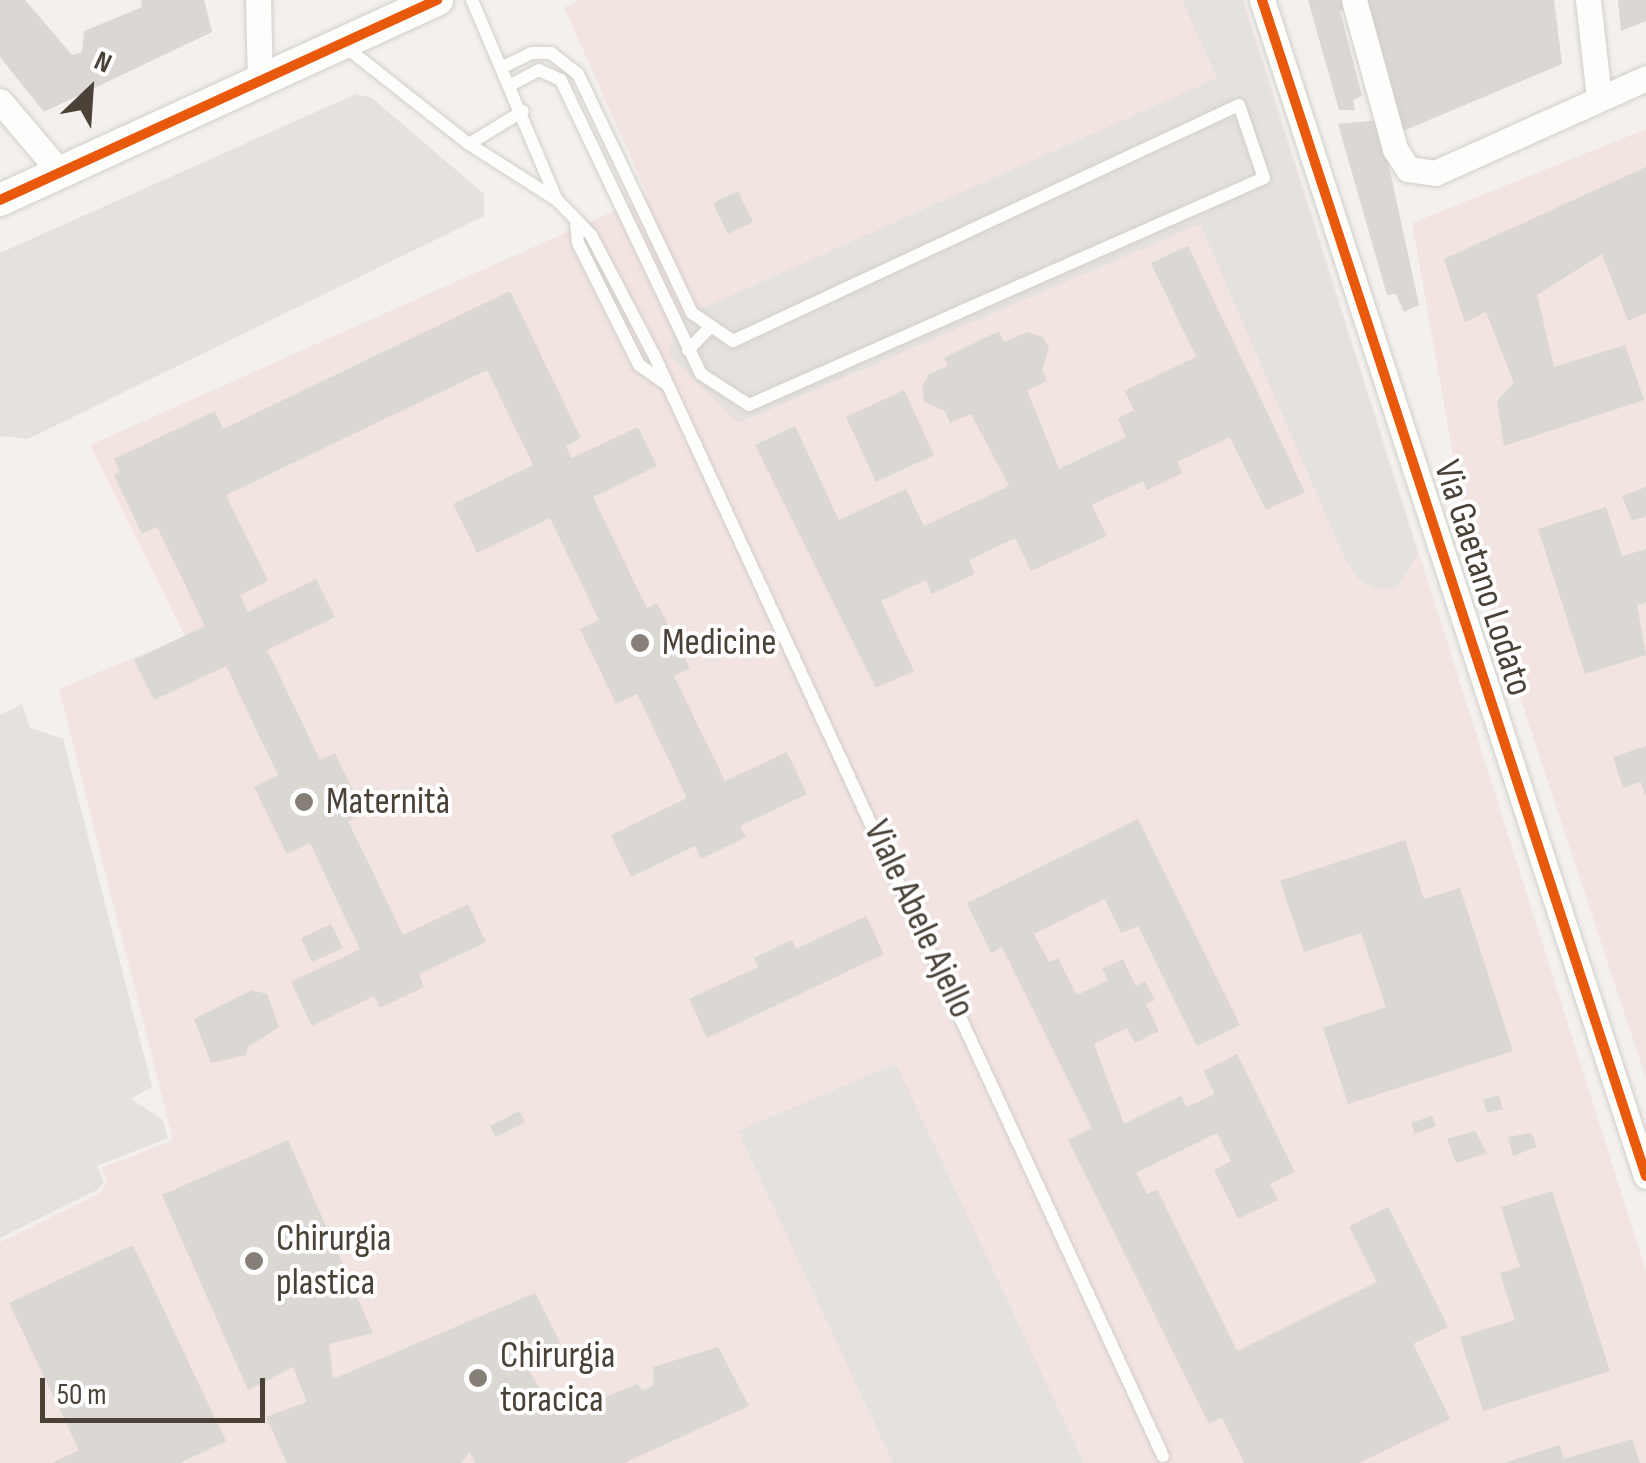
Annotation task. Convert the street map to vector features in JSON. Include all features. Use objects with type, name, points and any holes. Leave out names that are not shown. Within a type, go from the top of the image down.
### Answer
[{"type":"street","points":[[258,0],[260,80]]},
{"type":"street","points":[[0,200],[437,0]]},
{"type":"street","name":"Via Gaetano Lodato","points":[[1262,0],[1646,1176]]},
{"type":"street","points":[[1354,0],[1395,150],[1408,168],[1435,172],[1646,78]]},
{"type":"street","points":[[1588,0],[1599,98]]},
{"type":"street","points":[[0,101],[60,172]]},
{"type":"lane","points":[[472,0],[523,111],[557,200]]},
{"type":"lane","points":[[341,43],[469,144],[557,200]]},
{"type":"lane","points":[[503,67],[532,53],[551,54],[578,74],[692,313],[708,329],[734,341],[1239,105],[1264,178],[750,404],[700,374],[561,80],[539,70],[511,84]]},
{"type":"lane","points":[[469,144],[523,111]]},
{"type":"lane","name":"Viale Abele Ajello","points":[[557,200],[576,224],[578,243],[639,365],[668,385],[1163,1456]]},
{"type":"lane","points":[[688,350],[708,329]]},
{"type":"shaded area","points":[[579,0],[1244,0],[1646,1271],[1646,1463],[0,1463],[0,1242],[100,1193],[107,1182],[101,1168],[173,1140],[59,689],[185,636],[90,445],[648,196],[564,7]]},
{"type":"shaded area","points":[[1182,0],[1242,0],[1418,554],[1397,588],[1377,589],[1359,580],[1345,559],[1200,224],[738,423],[669,355],[675,324],[692,313],[1217,78]]},
{"type":"shaded area","points":[[356,94],[372,98],[484,194],[484,216],[28,439],[0,436],[0,253]]},
{"type":"shaded area","points":[[1646,129],[1646,1078],[1468,540],[1412,223]]},
{"type":"shaded area","points":[[22,704],[30,728],[63,739],[152,1087],[131,1099],[163,1120],[168,1138],[97,1166],[104,1182],[97,1190],[0,1238],[0,715]]},
{"type":"shaded area","points":[[896,1064],[1084,1463],[893,1463],[738,1131]]},
{"type":"building","points":[[0,0],[25,0],[72,55],[82,52],[84,31],[142,7],[141,0],[204,0],[212,32],[44,112],[0,57]]},
{"type":"building","points":[[1308,0],[1347,0],[1349,9],[1340,11],[1362,96],[1353,100],[1355,110],[1339,110]]},
{"type":"building","points":[[1365,0],[1554,0],[1562,64],[1396,134]]},
{"type":"building","points":[[1618,0],[1646,0],[1646,21],[1621,31]]},
{"type":"building","points":[[1379,120],[1419,305],[1404,312],[1396,294],[1387,295],[1338,124]]},
{"type":"building","points":[[1646,167],[1646,313],[1628,321],[1602,254],[1537,295],[1554,367],[1625,345],[1644,400],[1504,446],[1497,401],[1514,383],[1486,312],[1465,322],[1444,259]]},
{"type":"building","points":[[738,191],[753,222],[728,234],[713,203]]},
{"type":"building","points":[[1188,246],[1305,492],[1266,510],[1230,437],[1177,462],[1182,473],[1147,490],[1143,481],[1092,505],[1107,536],[1031,571],[1015,538],[969,560],[975,574],[932,594],[926,580],[881,601],[914,671],[876,688],[755,445],[795,426],[839,520],[906,489],[924,526],[1009,486],[971,414],[950,423],[945,411],[924,402],[922,387],[929,374],[948,366],[944,358],[999,331],[1004,342],[1027,332],[1043,337],[1049,348],[1042,369],[1047,381],[1027,390],[1059,469],[1126,437],[1118,418],[1134,410],[1124,391],[1196,357],[1151,263]]},
{"type":"building","points":[[510,291],[581,438],[566,446],[572,458],[638,427],[657,466],[593,497],[647,608],[657,603],[690,668],[674,676],[725,781],[787,752],[807,794],[740,826],[746,837],[701,859],[695,846],[631,877],[611,835],[687,798],[637,694],[616,704],[580,629],[599,620],[550,518],[477,553],[453,504],[533,465],[487,370],[226,495],[268,581],[240,595],[248,612],[316,579],[335,617],[267,650],[320,760],[335,753],[364,814],[348,821],[403,935],[468,904],[486,942],[419,974],[424,987],[380,1008],[374,996],[312,1026],[291,982],[360,949],[310,843],[287,854],[254,787],[278,775],[226,666],[154,700],[134,660],[205,626],[157,527],[142,534],[114,475],[120,472],[114,459],[215,411],[223,429]]},
{"type":"building","points":[[904,390],[934,455],[876,482],[846,417]]},
{"type":"building","points":[[1646,487],[1646,516],[1632,521],[1622,496]]},
{"type":"building","points":[[1606,507],[1622,556],[1646,549],[1646,602],[1637,605],[1646,655],[1585,674],[1538,529]]},
{"type":"building","points":[[1646,746],[1645,795],[1641,782],[1623,788],[1613,757]]},
{"type":"building","points":[[1138,819],[1240,1025],[1197,1046],[1138,926],[1121,933],[1105,899],[1034,934],[1049,962],[1058,958],[1077,995],[1108,980],[1102,969],[1123,959],[1136,986],[1145,981],[1155,1000],[1146,1004],[1159,1031],[1135,1043],[1127,1028],[1094,1044],[1124,1124],[1181,1096],[1187,1107],[1215,1094],[1203,1071],[1237,1054],[1295,1172],[1270,1184],[1278,1200],[1238,1219],[1214,1170],[1231,1161],[1217,1133],[1136,1173],[1147,1194],[1157,1189],[1237,1351],[1377,1282],[1349,1226],[1388,1207],[1448,1327],[1413,1344],[1450,1419],[1359,1463],[1244,1463],[1222,1417],[1209,1424],[1068,1140],[1092,1128],[1002,947],[991,953],[967,903]]},
{"type":"building","points":[[1405,840],[1424,899],[1460,888],[1513,1051],[1348,1104],[1323,1028],[1386,1007],[1361,933],[1304,952],[1280,881]]},
{"type":"building","points":[[866,916],[884,954],[707,1038],[689,999],[758,967],[754,958],[792,940],[796,949]]},
{"type":"building","points":[[331,924],[343,948],[312,962],[301,938]]},
{"type":"building","points":[[252,990],[267,994],[279,1027],[248,1047],[246,1055],[211,1063],[194,1019]]},
{"type":"building","points":[[1499,1095],[1503,1109],[1487,1113],[1483,1100]]},
{"type":"building","points":[[519,1111],[525,1122],[496,1137],[490,1126]]},
{"type":"building","points":[[1432,1116],[1436,1126],[1415,1134],[1411,1123]]},
{"type":"building","points":[[1475,1131],[1487,1153],[1456,1163],[1447,1139]]},
{"type":"building","points":[[1532,1133],[1536,1147],[1513,1156],[1508,1137]]},
{"type":"building","points":[[288,1140],[373,1333],[329,1344],[333,1379],[535,1293],[563,1349],[530,1372],[540,1390],[553,1389],[565,1413],[638,1384],[642,1391],[654,1385],[653,1367],[718,1347],[749,1406],[624,1463],[475,1463],[470,1452],[461,1463],[287,1463],[266,1417],[307,1402],[293,1367],[248,1390],[162,1195]]},
{"type":"building","points":[[1552,1191],[1610,1371],[1483,1411],[1460,1337],[1515,1320],[1500,1273],[1520,1267],[1501,1207]]},
{"type":"building","points":[[133,1245],[226,1441],[180,1463],[52,1463],[79,1450],[9,1303]]},
{"type":"building","points":[[1632,1439],[1640,1463],[1503,1463],[1560,1445],[1564,1459]]},
{"type":"cycle path","points":[[0,200],[437,0]]},
{"type":"cycle path","points":[[1262,0],[1646,1176]]},
{"type":"place","name":"Medicine","points":[[640,643]]},
{"type":"place","name":"Maternità","points":[[304,802]]},
{"type":"place","name":"Chirurgia plastica","points":[[254,1261]]},
{"type":"place","name":"Chirurgia toracica","points":[[478,1378]]}]
